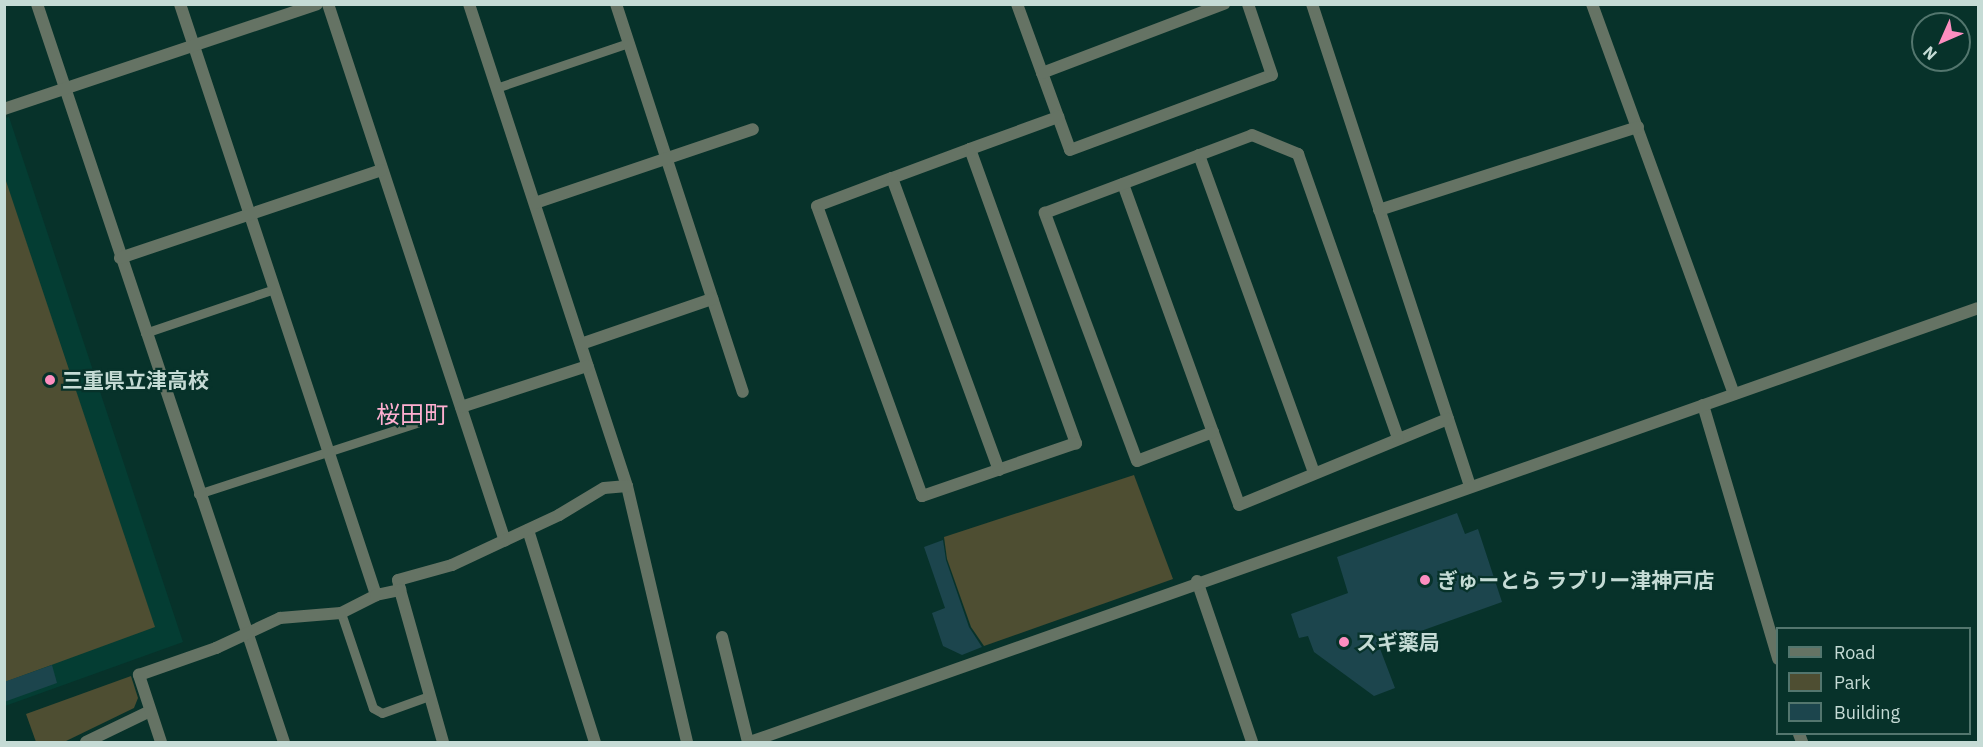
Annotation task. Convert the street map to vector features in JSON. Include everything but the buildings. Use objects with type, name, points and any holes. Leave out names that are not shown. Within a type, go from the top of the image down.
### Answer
[{"type":"street","points":[[37,4],[198,494],[284,742]]},
{"type":"street","points":[[180,4],[375,595]]},
{"type":"street","points":[[4,109],[317,4]]},
{"type":"street","points":[[327,4],[505,541]]},
{"type":"street","points":[[469,4],[627,486],[687,742]]},
{"type":"street","points":[[616,4],[743,393]]},
{"type":"street","points":[[1017,4],[1070,150],[1272,75],[1248,4]]},
{"type":"street","points":[[1042,73],[1224,4]]},
{"type":"street","points":[[1312,4],[1470,486]]},
{"type":"street","points":[[1592,4],[1734,394]]},
{"type":"street","points":[[970,149],[1076,443],[922,496],[817,206],[970,149],[1058,117]]},
{"type":"street","points":[[1379,210],[1638,127]]},
{"type":"street","points":[[535,203],[753,129]]},
{"type":"street","points":[[1213,432],[1137,461],[1045,213],[1252,135],[1298,154],[1398,438]]},
{"type":"street","points":[[1199,155],[1314,473]]},
{"type":"street","points":[[120,258],[382,170]]},
{"type":"street","points":[[892,178],[999,470]]},
{"type":"street","points":[[1123,184],[1239,505],[1448,419]]},
{"type":"street","points":[[581,344],[712,299]]},
{"type":"street","points":[[722,637],[749,742],[1978,308]]},
{"type":"street","points":[[461,407],[587,366]]},
{"type":"street","points":[[1703,405],[1776,653]]},
{"type":"street","points":[[443,742],[398,580],[452,565],[528,530],[604,488],[627,486]]},
{"type":"street","points":[[528,530],[595,742]]},
{"type":"street","points":[[1197,582],[1252,742]]},
{"type":"street","points":[[160,742],[139,675],[248,635],[280,618],[341,613],[375,595],[400,590]]},
{"type":"street","points":[[86,742],[150,711]]},
{"type":"lane","points":[[496,88],[628,43]]},
{"type":"lane","points":[[145,333],[274,289]]},
{"type":"lane","points":[[198,494],[420,422]]},
{"type":"lane","points":[[341,613],[373,708],[382,713],[429,696]]},
{"type":"shaded area","name":"三重県立津高校","points":[[9,117],[183,642],[5,706],[4,118]]},
{"type":"green space","name":"三重県立津高校","points":[[4,175],[155,627],[5,682],[4,682]]},
{"type":"green space","points":[[1134,475],[1173,579],[984,646],[971,627],[947,559],[944,537]]},
{"type":"green space","points":[[131,676],[138,698],[134,708],[64,742],[36,742],[26,714]]},
{"type":"place","name":"三重県立津高校","points":[[50,380]]},
{"type":"place","name":"ぎゅーとら ラブリー津神戸店","points":[[1425,580]]},
{"type":"place","name":"スギ薬局","points":[[1344,642]]},
{"type":"district","name":"桜田町","points":[[412,415]]}]
